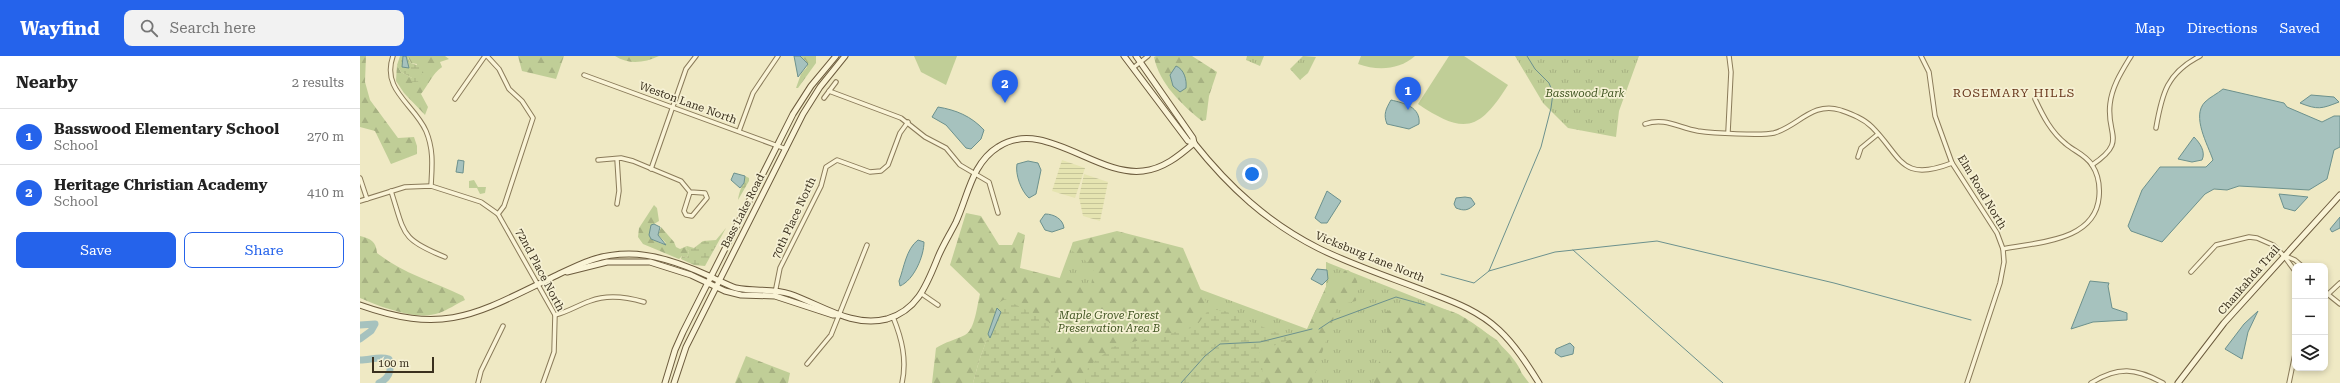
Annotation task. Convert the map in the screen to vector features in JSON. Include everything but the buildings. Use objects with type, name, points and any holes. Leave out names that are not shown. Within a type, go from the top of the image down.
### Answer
[{"type":"street","points":[[393,56],[390,71],[392,85],[399,96],[421,122],[431,145],[433,161],[431,186]]},
{"type":"street","points":[[360,201],[391,191],[411,187],[431,186],[481,202],[498,214],[504,206],[533,118],[522,101],[510,89],[499,69],[486,56],[455,99]]},
{"type":"street","points":[[651,169],[686,69],[696,56]]},
{"type":"street","points":[[739,131],[754,93],[778,56]]},
{"type":"street","name":"Bass Lake Road","points":[[665,383],[675,350],[777,145],[810,88],[836,56]]},
{"type":"street","name":"Bass Lake Road","points":[[674,383],[686,346],[811,100],[845,56]]},
{"type":"street","name":"Vicksburg Lane North","points":[[1124,56],[1188,141],[1194,143]]},
{"type":"street","name":"Vicksburg Lane North","points":[[1136,56],[1193,138],[1194,143],[1226,182],[1259,211],[1283,228],[1330,253],[1447,300],[1482,316],[1512,343],[1539,383]]},
{"type":"street","points":[[1133,68],[1148,56]]},
{"type":"street","points":[[1728,132],[1731,72],[1729,56]]},
{"type":"street","name":"Elm Road North","points":[[1921,56],[1929,72],[1935,116],[1952,163],[1997,233],[2003,249],[2004,262],[2000,283],[1967,383]]},
{"type":"street","points":[[2092,165],[2107,154],[2113,143],[2114,130],[2110,117],[2110,102],[2117,81],[2131,56]]},
{"type":"street","points":[[2156,128],[2164,93],[2172,76],[2178,69],[2200,56]]},
{"type":"street","name":"Weston Lane North","points":[[584,75],[786,149]]},
{"type":"street","points":[[824,98],[836,82]]},
{"type":"street","points":[[829,91],[901,118],[908,122],[925,137],[946,148],[960,165],[984,178],[992,188],[998,213]]},
{"type":"street","points":[[2003,249],[2066,236],[2086,224],[2092,217],[2098,200],[2098,182],[2092,165],[2056,134],[2048,124],[2036,99]]},
{"type":"street","points":[[1645,124],[1660,121],[1698,131],[1772,134],[1787,128],[1811,112],[1825,108],[1840,110],[1858,117],[1878,134],[1893,155],[1909,167],[1931,170],[1952,163]]},
{"type":"street","name":"70th Place North","points":[[775,296],[780,268],[821,186],[826,167],[833,161],[837,160],[870,172],[881,171],[888,165],[900,132],[908,122]]},
{"type":"street","points":[[1858,157],[1861,148],[1878,134]]},
{"type":"street","points":[[360,305],[384,314],[410,320],[450,319],[479,312],[589,260],[629,254],[659,258],[739,288],[776,290],[803,299],[839,315],[866,322],[894,317],[911,306],[922,294],[956,222],[975,174],[992,151],[1003,144],[1017,139],[1036,139],[1116,168],[1134,172],[1163,166],[1194,143]]},
{"type":"street","points":[[617,159],[620,191],[617,204]]},
{"type":"street","points":[[598,160],[617,159],[634,161],[681,181],[690,192],[705,193],[707,198],[692,216],[686,216],[684,211],[690,192]]},
{"type":"street","points":[[360,178],[367,198]]},
{"type":"street","points":[[391,191],[403,227],[409,238],[419,247],[445,257]]},
{"type":"street","name":"Chankahda Trail","points":[[2178,383],[2224,323],[2284,255],[2340,195]]},
{"type":"street","name":"72nd Place North","points":[[498,214],[555,315],[554,352],[542,383]]},
{"type":"street","points":[[2191,272],[2216,245],[2249,237],[2265,242],[2298,263]]},
{"type":"street","points":[[807,364],[827,342],[867,245]]},
{"type":"street","points":[[2284,255],[2286,262],[2292,268]]},
{"type":"street","points":[[559,274],[598,263],[641,262],[667,266],[715,287],[741,295],[775,296],[833,315],[839,315]]},
{"type":"street","points":[[2328,292],[2340,283]]},
{"type":"street","points":[[922,294],[938,304]]},
{"type":"street","points":[[2328,295],[2340,304]]},
{"type":"street","points":[[555,315],[575,309],[597,299],[619,297],[644,302]]},
{"type":"street","points":[[894,317],[903,348],[904,370],[902,383]]},
{"type":"street","points":[[478,383],[481,371],[503,326]]},
{"type":"street","points":[[2289,383],[2292,368]]},
{"type":"street","points":[[2091,383],[2121,370],[2147,374],[2163,383]]},
{"type":"green space","points":[[360,56],[366,56],[365,82],[370,100],[398,138],[414,137],[417,146],[417,154],[391,164],[375,131],[360,127]]},
{"type":"green space","points":[[400,56],[410,56],[408,58],[411,63],[424,68],[418,82],[412,82],[412,78],[401,72],[397,65]]},
{"type":"green space","points":[[445,56],[449,59],[440,62],[442,67],[433,76],[421,94],[428,107],[425,115],[404,93],[396,81],[397,65],[401,72],[412,78],[417,64],[411,63],[408,57]]},
{"type":"green space","points":[[518,56],[564,56],[556,79],[522,71]]},
{"type":"green space","points":[[615,56],[659,56],[648,60],[631,62]]},
{"type":"green space","points":[[800,56],[816,56],[816,63],[798,88],[796,88],[801,74],[807,67],[806,61]]},
{"type":"green space","points":[[914,56],[957,56],[946,85],[921,72]]},
{"type":"green space","points":[[1192,56],[1217,72],[1209,96],[1206,120],[1202,121],[1172,93],[1157,67],[1154,57]]},
{"type":"green space","points":[[1247,56],[1264,56],[1260,66],[1246,60]]},
{"type":"green space","points":[[1303,56],[1316,57],[1308,73],[1300,80],[1290,69]]},
{"type":"green space","points":[[1361,56],[1415,56],[1409,61],[1395,67],[1373,68],[1358,64]]},
{"type":"green space","points":[[1449,56],[1464,56],[1508,85],[1488,112],[1479,119],[1469,123],[1459,124],[1447,121],[1418,104]]},
{"type":"green space","name":"Basswood Park","points":[[1515,56],[1639,56],[1619,111],[1616,137],[1568,128],[1543,103]]},
{"type":"green space","points":[[1062,160],[1085,168],[1075,198],[1052,191]]},
{"type":"green space","points":[[1084,174],[1108,182],[1100,221],[1083,216],[1079,197]]},
{"type":"green space","points":[[745,176],[749,178],[749,181],[738,200],[739,194]]},
{"type":"green space","points":[[474,180],[478,187],[486,187],[485,193],[480,194],[477,188],[469,188],[469,181]]},
{"type":"green space","points":[[654,205],[657,208],[659,221],[654,224],[654,240],[662,244],[666,243],[658,235],[661,227],[674,242],[676,247],[680,249],[687,246],[686,249],[689,251],[687,258],[682,256],[679,259],[643,244],[638,237],[639,228]]},
{"type":"green space","points":[[966,213],[981,216],[999,245],[1012,245],[1018,232],[1025,235],[1020,268],[1091,286],[1094,267],[1071,250],[1073,242],[1117,231],[1183,248],[1209,309],[1196,327],[1112,347],[1088,367],[1085,383],[1051,383],[1056,365],[1000,303],[979,361],[973,383],[932,383],[936,348],[965,335],[968,332],[975,317],[980,294],[950,265]]},
{"type":"green space","points":[[726,228],[705,266],[694,265],[681,259],[682,256],[687,258],[689,251],[686,249],[687,246],[694,248],[703,241],[716,240]]},
{"type":"green space","points":[[360,236],[372,241],[377,253],[387,260],[408,272],[463,296],[465,300],[439,313],[420,315],[388,309],[360,298]]},
{"type":"green space","name":"Maple Grove Forest Preservation Area B","points":[[1073,242],[1307,329],[1326,287],[1326,262],[1457,314],[1497,340],[1529,383],[1021,383]]},
{"type":"green space","points":[[1348,270],[1357,280],[1358,292],[1356,301],[1338,305],[1312,383],[1265,383],[1259,351],[1298,337],[1307,330],[1326,287],[1337,289],[1344,271]]},
{"type":"green space","points":[[1005,299],[1049,322],[1056,365],[1051,383],[973,383],[979,361],[1000,302]]},
{"type":"green space","points":[[1407,303],[1440,308],[1458,314],[1477,326],[1509,353],[1522,374],[1523,383],[1373,383],[1379,362],[1394,348],[1381,314]]},
{"type":"green space","points":[[1209,309],[1225,311],[1292,339],[1259,351],[1265,383],[1085,383],[1088,367],[1112,347],[1196,327]]},
{"type":"green space","points":[[746,356],[790,373],[788,383],[735,383]]},
{"type":"water","points":[[403,56],[406,56],[409,68],[402,67]]},
{"type":"water","points":[[794,56],[800,56],[808,64],[798,77]]},
{"type":"water","points":[[1176,66],[1183,72],[1186,82],[1186,88],[1180,92],[1173,86],[1170,75]]},
{"type":"water","points":[[2223,89],[2284,103],[2287,107],[2322,122],[2334,116],[2340,116],[2340,147],[2334,150],[2327,179],[2309,190],[2239,186],[2227,190],[2214,189],[2205,194],[2162,242],[2131,231],[2128,226],[2142,190],[2160,167],[2206,167],[2213,160],[2202,131],[2200,115],[2201,108],[2205,102]]},
{"type":"water","points":[[2311,95],[2334,97],[2339,102],[2320,108],[2311,107],[2300,103]]},
{"type":"water","points":[[1391,100],[1411,107],[1419,118],[1419,124],[1409,129],[1387,124],[1385,117]]},
{"type":"water","points":[[938,107],[957,112],[974,121],[984,130],[981,139],[971,149],[966,148],[946,125],[932,117]]},
{"type":"water","points":[[2194,137],[2203,151],[2202,160],[2192,162],[2178,159]]},
{"type":"water","points":[[458,160],[464,161],[463,173],[456,172]]},
{"type":"water","points":[[1028,161],[1038,163],[1041,170],[1036,194],[1029,198],[1021,187],[1017,168],[1017,164]]},
{"type":"water","points":[[734,173],[745,176],[744,183],[740,188],[731,180]]},
{"type":"water","points":[[1327,191],[1341,201],[1327,223],[1321,223],[1315,218]]},
{"type":"water","points":[[2279,194],[2308,197],[2295,211],[2284,208]]},
{"type":"water","points":[[1456,198],[1471,198],[1475,204],[1466,210],[1456,208],[1454,204]]},
{"type":"water","points":[[1045,214],[1058,218],[1062,222],[1064,228],[1052,232],[1045,230],[1040,221]]},
{"type":"water","points":[[2340,217],[2340,228],[2332,232],[2330,229]]},
{"type":"water","points":[[654,224],[660,227],[658,235],[666,245],[651,239],[649,235],[651,225]]},
{"type":"water","points":[[918,240],[924,242],[924,248],[920,260],[910,279],[900,286],[899,281],[906,259],[911,248]]},
{"type":"water","points":[[1317,269],[1327,270],[1328,279],[1322,285],[1311,279]]},
{"type":"water","points":[[2090,281],[2109,283],[2108,286],[2112,308],[2127,313],[2127,320],[2093,322],[2071,329]]},
{"type":"water","points":[[997,308],[1001,312],[990,338],[988,334]]},
{"type":"water","points":[[2258,311],[2248,332],[2242,359],[2225,349],[2244,324]]},
{"type":"water","points":[[1570,343],[1574,347],[1573,354],[1561,357],[1555,353],[1556,349]]},
{"type":"waterway","points":[[1441,274],[1474,283],[1489,271],[1541,147],[1551,108],[1553,93],[1549,83],[1535,69],[1527,56]]},
{"type":"waterway","points":[[1489,271],[1555,252],[1657,241],[1834,283],[1971,320]]},
{"type":"waterway","points":[[1573,250],[1723,383]]},
{"type":"waterway","points":[[1319,329],[1331,321],[1396,297],[1425,305]]},
{"type":"waterway","points":[[360,325],[375,324],[371,331],[360,339]]},
{"type":"waterway","points":[[1181,383],[1205,356],[1220,344],[1260,342],[1312,329]]},
{"type":"waterway","points":[[360,360],[378,358],[389,359],[390,370],[388,376],[379,383]]},
{"type":"place","name":"Heritage Christian Academy","points":[[1005,103]]},
{"type":"place","name":"Basswood Elementary School","points":[[1408,110]]},
{"type":"district","name":"ROSEMARY HILLS","points":[[2014,93]]}]
